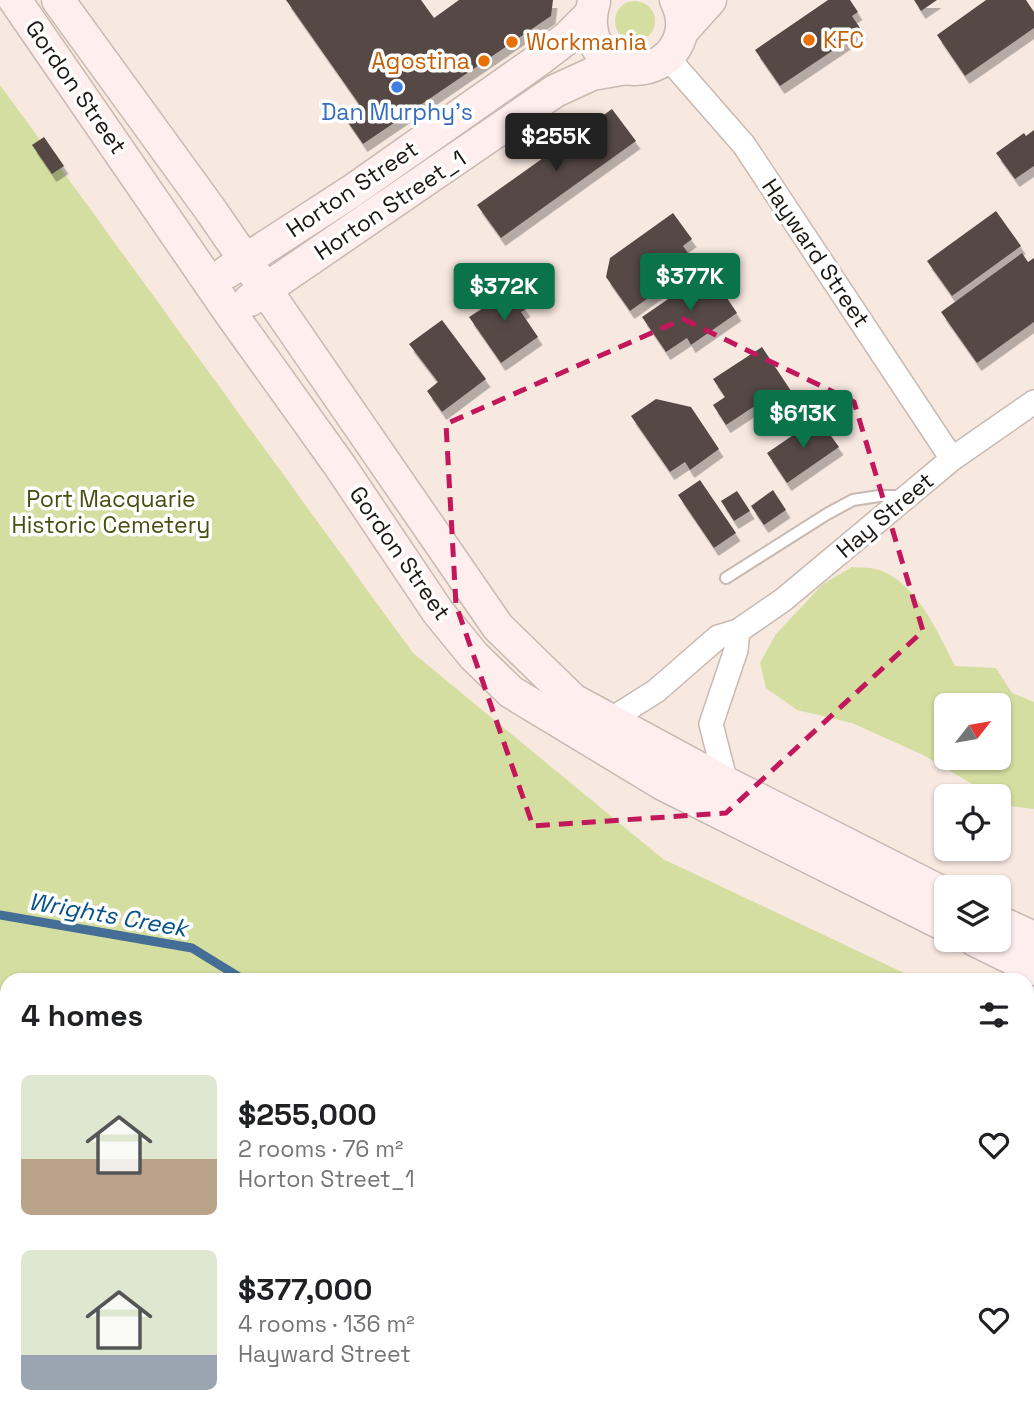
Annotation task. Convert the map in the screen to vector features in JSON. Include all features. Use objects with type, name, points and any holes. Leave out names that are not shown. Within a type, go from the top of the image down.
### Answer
[{"type":"main road","name":"Gordon Street","points":[[15,0],[439,612],[474,656],[511,692],[663,784],[934,920]]},
{"type":"main road","name":"Gordon Street","points":[[58,0],[202,197],[498,627],[572,700],[726,783],[934,888]]},
{"type":"main road","points":[[667,57],[677,45],[680,14],[709,0]]},
{"type":"main road","name":"Horton Street","points":[[211,283],[352,191],[537,61],[567,38],[592,7]]},
{"type":"main road","points":[[592,7],[592,38],[600,52],[612,62],[627,68]]},
{"type":"main road","name":"Horton Street_1","points":[[265,289],[555,91],[592,74],[653,66],[667,57]]},
{"type":"main road","points":[[231,314],[265,289]]},
{"type":"main road","points":[[1011,927],[1034,938]]},
{"type":"main road","points":[[999,952],[1034,969]]},
{"type":"street","name":"Hayward Street","points":[[667,57],[744,145],[952,459]]},
{"type":"street","name":"Hay Street","points":[[610,720],[656,691],[718,637],[738,631],[783,600],[952,459],[1034,402]]},
{"type":"street","points":[[726,783],[711,724],[736,649],[738,631]]},
{"type":"lane","points":[[726,578],[853,500],[908,495]]},
{"type":"highlighted area","points":[[683,319],[854,402],[923,631],[726,813],[533,826],[456,605],[446,424]]},
{"type":"green space","points":[[635,1],[643,2],[649,7],[654,13],[654,29],[649,35],[643,40],[635,41],[627,40],[621,35],[616,29],[615,21],[616,13],[621,7],[627,2]]},
{"type":"green space","name":"Port Macquarie Historic Cemetery","points":[[0,85],[413,653],[663,859],[904,973],[0,973]]},
{"type":"green space","points":[[852,567],[876,569],[905,586],[915,597],[925,610],[955,666],[996,668],[1012,693],[934,693],[934,762],[852,723],[797,710],[766,688],[760,663],[776,634],[823,584]]},
{"type":"green space","points":[[1012,693],[1034,702],[1034,809],[1011,806],[1011,784],[972,784],[948,770],[1012,770]]},
{"type":"building","name":"Dan Murphy's","points":[[286,0],[421,0],[434,18],[459,0],[553,0],[551,16],[363,144],[343,115],[359,104]]},
{"type":"building","name":"KFC","points":[[828,0],[850,0],[858,12],[852,16],[862,31],[780,86],[755,50]]},
{"type":"building","points":[[914,0],[937,0],[921,11]]},
{"type":"building","points":[[986,0],[1026,0],[1034,12],[1034,28],[965,76],[937,35]]},
{"type":"building","points":[[612,109],[636,141],[501,238],[477,205]]},
{"type":"building","points":[[1034,130],[1034,166],[1015,179],[996,153],[1024,133],[1026,136]]},
{"type":"building","points":[[44,137],[64,166],[52,174],[32,145]]},
{"type":"building","points":[[996,211],[1021,246],[952,296],[927,261]]},
{"type":"building","points":[[673,213],[692,239],[683,246],[696,264],[630,311],[606,277],[610,258]]},
{"type":"building","points":[[1022,253],[1028,262],[1034,258],[1034,322],[977,363],[941,312]]},
{"type":"building","points":[[709,271],[737,313],[691,345],[687,338],[666,352],[642,317]]},
{"type":"building","points":[[507,283],[526,309],[521,312],[538,337],[501,363],[469,317],[483,308],[479,303]]},
{"type":"building","points":[[442,320],[486,379],[442,412],[427,391],[438,382],[409,344]]},
{"type":"building","points":[[762,347],[797,400],[771,418],[761,402],[726,425],[713,405],[725,397],[713,379]]},
{"type":"building","points":[[656,399],[691,407],[719,449],[690,470],[685,462],[670,472],[631,416]]},
{"type":"building","points":[[818,418],[839,447],[787,483],[767,453]]},
{"type":"building","points":[[700,480],[736,533],[714,548],[678,495]]},
{"type":"building","points":[[773,490],[786,510],[764,525],[751,506]]},
{"type":"building","points":[[737,491],[750,511],[734,521],[721,501]]},
{"type":"waterway","name":"Wrights Creek","points":[[0,915],[192,948],[233,973]]},
{"type":"place","name":"KFC","points":[[809,40]]},
{"type":"place","name":"Workmania","points":[[512,42]]},
{"type":"place","name":"Agostina","points":[[484,61]]},
{"type":"place","name":"Dan Murphy's","points":[[397,87]]}]
